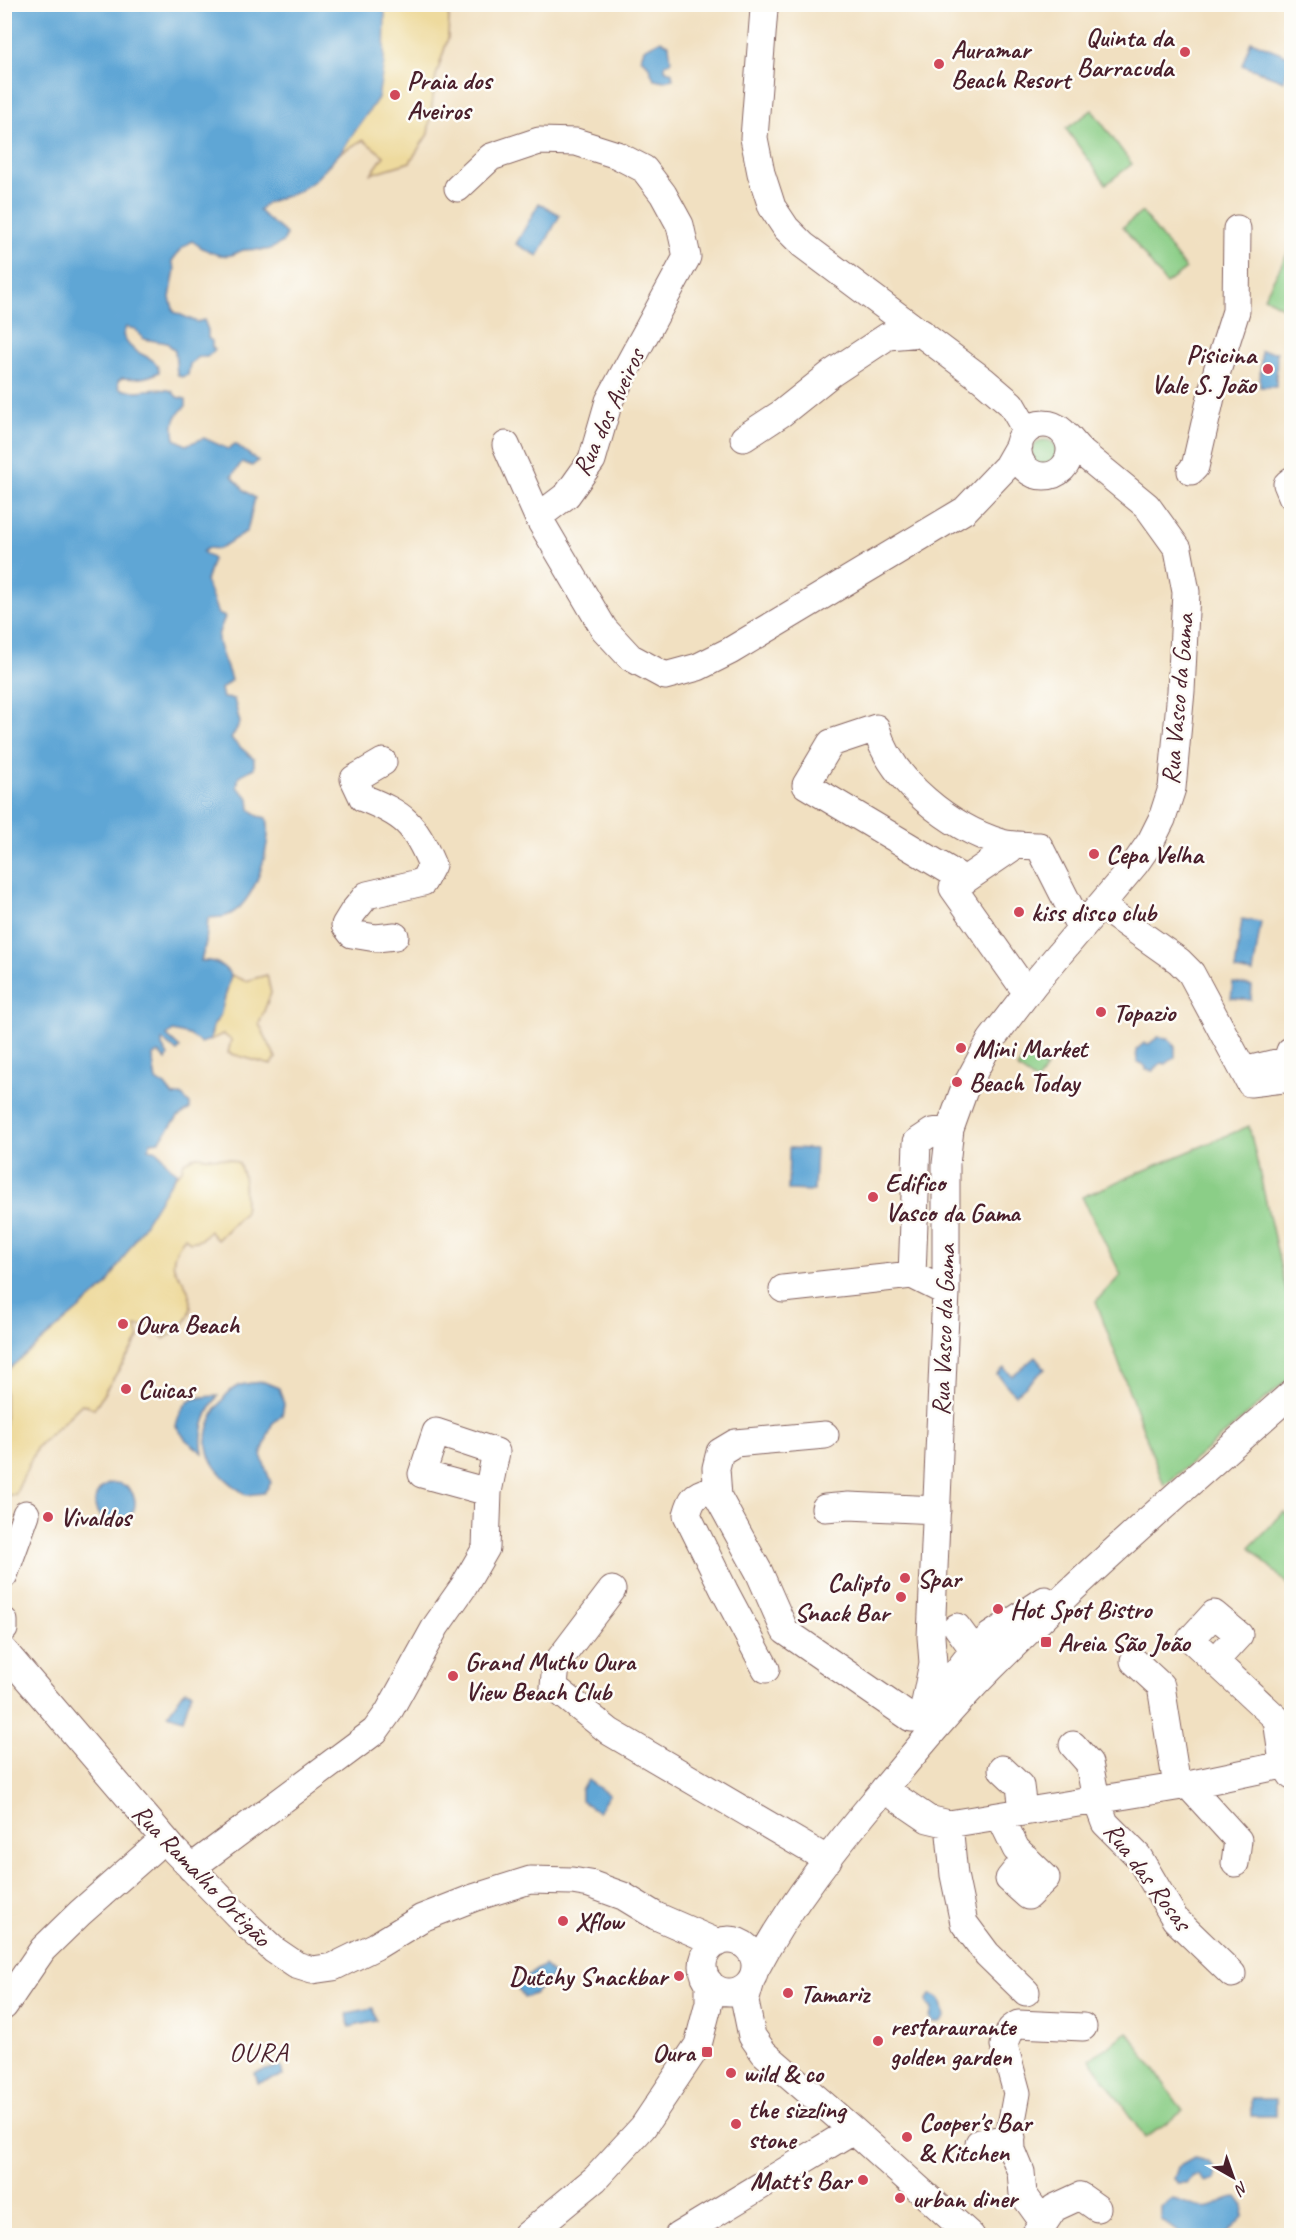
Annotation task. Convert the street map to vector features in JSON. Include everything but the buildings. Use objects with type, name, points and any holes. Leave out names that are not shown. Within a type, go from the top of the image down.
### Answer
[{"type":"street","points":[[764,9],[754,138],[761,173],[772,207],[786,228],[803,245],[876,302],[922,333],[1011,404],[1022,437],[1017,451],[1022,464],[1035,475],[1048,476]]},
{"type":"street","name":"Rua dos Aveiros","points":[[458,188],[491,157],[539,141],[576,142],[617,155],[644,169],[663,194],[680,225],[687,257],[609,401],[592,460],[567,495],[537,517]]},
{"type":"street","points":[[1191,471],[1195,467],[1217,371],[1236,311],[1237,229]]},
{"type":"street","points":[[744,438],[782,413],[832,373],[888,336],[922,333]]},
{"type":"street","points":[[506,445],[537,517],[604,629],[630,657],[665,676],[698,667],[730,651],[1008,485],[1048,476],[1064,468],[1070,458],[1071,445],[1068,437],[1058,426],[1037,424],[1022,437],[1007,466],[965,510]]},
{"type":"street","name":"Rua Vasco da Gama","points":[[926,1727],[960,1663],[930,1637],[946,1292],[946,1164],[950,1130],[964,1090],[991,1040],[1027,993],[1135,864],[1151,841],[1162,819],[1172,788],[1181,691],[1186,592],[1178,549],[1147,506],[1080,451],[1068,437]]},
{"type":"street","name":"Rua Vasco da Gama","points":[[1048,476],[1068,473],[1129,491]]},
{"type":"street","points":[[1292,480],[1287,484],[1292,496]]},
{"type":"street","points":[[965,880],[806,785],[831,743],[876,728],[879,739],[895,766],[919,793],[943,814],[975,834],[1005,844],[1039,846],[1081,929]]},
{"type":"street","points":[[383,762],[354,779],[363,798],[392,809],[407,822],[425,849],[432,865],[423,882],[367,895],[352,912],[345,925],[352,934],[376,938],[395,936]]},
{"type":"street","points":[[1016,845],[953,888],[1027,993]]},
{"type":"street","points":[[1101,906],[1179,961],[1191,973],[1250,1083],[1292,1078]]},
{"type":"street","points":[[1244,1071],[1284,1061],[1290,1051]]},
{"type":"street","points":[[912,1275],[917,1142],[933,1132],[950,1130]]},
{"type":"street","points":[[783,1289],[912,1275],[946,1292]]},
{"type":"street","points":[[526,2235],[595,2180],[643,2127],[698,2045],[709,2001],[736,1981],[776,1931],[800,1895],[884,1789],[907,1740],[926,1727],[1087,1575],[1292,1393]]},
{"type":"street","points":[[825,1435],[735,1443],[720,1452],[716,1468],[718,1497],[759,1572],[785,1631],[926,1727]]},
{"type":"street","points":[[718,1497],[709,1491],[698,1493],[691,1500],[687,1515],[766,1669]]},
{"type":"street","points":[[191,1868],[375,1731],[388,1713],[436,1626],[464,1586],[486,1548],[488,1492]]},
{"type":"street","points":[[825,1508],[849,1506],[937,1510]]},
{"type":"street","points":[[4,1575],[26,1514]]},
{"type":"street","points":[[960,1663],[998,1630],[1087,1575]]},
{"type":"street","points":[[926,1727],[936,1717],[960,1663],[971,1646],[943,1604],[934,1578]]},
{"type":"street","points":[[612,1590],[556,1664],[555,1687],[610,1732],[828,1860]]},
{"type":"street","points":[[960,1663],[1027,1621],[1046,1615]]},
{"type":"street","points":[[4,1621],[4,1629]]},
{"type":"street","points":[[957,1627],[973,1632],[998,1630]]},
{"type":"street","name":"Rua Ramalho Ortigão","points":[[4,1651],[164,1839],[217,1897],[274,1950],[296,1965],[312,1970],[333,1967],[376,1946],[422,1918],[473,1898],[531,1880],[590,1884],[623,1896],[656,1916],[728,1942]]},
{"type":"street","points":[[1134,1661],[1161,1686],[1182,1785],[1238,1840],[1236,1863]]},
{"type":"street","name":"Rua das Rosas","points":[[884,1789],[928,1819],[949,1824],[1289,1768],[1277,1719],[1215,1661]]},
{"type":"street","points":[[1073,1745],[1089,1763],[1096,1799]]},
{"type":"street","points":[[1002,1769],[1020,1786],[1011,1813],[1017,1849],[1026,1858]]},
{"type":"street","name":"Rua das Rosas","points":[[1096,1799],[1105,1823],[1138,1856],[1175,1919],[1232,1974]]},
{"type":"street","points":[[949,1824],[954,1875],[964,1923],[987,1954],[1026,1992]]},
{"type":"street","points":[[4,2006],[43,1949],[164,1839]]},
{"type":"street","points":[[800,1895],[780,1912],[728,1942],[711,1947],[704,1962],[704,1970],[736,1981],[745,2002],[752,2036],[764,2053],[971,2235]]},
{"type":"street","points":[[728,1942],[746,1946],[751,1953],[736,1981]]},
{"type":"street","points":[[1083,2027],[1031,2023],[1018,2024],[1011,2029],[1004,2046],[1017,2093],[1011,2127],[1012,2150],[1021,2172],[1023,2194],[1039,2229],[1054,2208],[1080,2196],[1097,2208]]},
{"type":"street","points":[[678,2235],[853,2130]]},
{"type":"street","points":[[979,2143],[1012,2138]]},
{"type":"green space","points":[[1092,110],[1132,164],[1106,184],[1066,129]]},
{"type":"green space","points":[[1142,212],[1186,269],[1166,284],[1123,227]]},
{"type":"green space","points":[[1291,247],[1291,312],[1264,297]]},
{"type":"green space","points":[[1045,440],[1054,444],[1058,453],[1054,462],[1045,466],[1036,462],[1032,453],[1036,444]]},
{"type":"green space","points":[[1026,1055],[1046,1068],[1037,1082],[1017,1068]]},
{"type":"green space","points":[[1249,1126],[1291,1313],[1291,1377],[1164,1486],[1096,1301],[1121,1275],[1082,1197]]},
{"type":"green space","points":[[1284,1512],[1291,1519],[1291,1588],[1250,1547]]},
{"type":"green space","points":[[1128,2032],[1183,2111],[1145,2138],[1090,2059]]},
{"type":"sand","name":"Praia dos Aveiros","points":[[373,5],[443,5],[449,17],[448,38],[436,76],[428,134],[410,162],[371,174],[384,156],[363,140],[340,153]]},
{"type":"sand","points":[[231,975],[245,981],[267,975],[271,993],[259,1024],[276,1058],[271,1065],[228,1053],[231,1040],[223,1034],[210,1040],[213,1026],[220,1016]]},
{"type":"sand","name":"Oura Beach","points":[[196,1156],[229,1159],[239,1163],[244,1178],[245,1212],[217,1240],[209,1231],[200,1240],[190,1242],[185,1237],[178,1247],[174,1267],[184,1282],[191,1301],[189,1315],[180,1328],[164,1339],[152,1328],[136,1326],[139,1338],[94,1409],[82,1404],[37,1447],[15,1495],[5,1495],[5,1372],[106,1286],[170,1181],[182,1170],[184,1162]]},
{"type":"water","points":[[5,4],[383,4],[385,14],[384,63],[378,98],[340,153],[314,181],[299,191],[267,203],[259,210],[286,234],[284,241],[268,250],[244,250],[226,256],[210,252],[192,241],[180,250],[172,261],[175,269],[170,298],[174,312],[197,322],[204,320],[208,338],[212,341],[212,347],[215,350],[207,357],[199,357],[190,364],[188,375],[181,377],[177,374],[175,351],[167,343],[144,339],[135,329],[126,327],[123,335],[133,349],[154,361],[159,372],[141,378],[122,378],[118,381],[119,388],[132,391],[165,389],[172,391],[177,397],[186,399],[186,406],[175,421],[175,439],[186,445],[204,438],[228,449],[235,444],[258,461],[252,466],[242,462],[232,476],[244,490],[255,498],[247,531],[219,549],[208,548],[203,552],[213,559],[206,581],[218,614],[225,617],[218,641],[231,680],[221,689],[223,698],[234,699],[240,723],[231,739],[254,759],[254,768],[239,776],[237,787],[249,798],[250,809],[258,816],[267,818],[267,843],[260,873],[245,901],[226,916],[208,918],[206,942],[201,961],[218,963],[231,975],[220,1016],[213,1026],[210,1040],[201,1043],[189,1035],[173,1031],[167,1036],[180,1048],[177,1051],[162,1040],[162,1046],[168,1056],[166,1060],[159,1053],[153,1055],[156,1080],[173,1096],[181,1095],[190,1104],[190,1109],[178,1117],[159,1141],[151,1142],[148,1149],[158,1151],[170,1167],[177,1172],[106,1286],[5,1372]]},
{"type":"water","points":[[661,40],[669,45],[671,62],[665,64],[665,69],[672,73],[673,79],[664,81],[654,79],[648,65],[641,58],[644,49]]},
{"type":"water","points":[[1251,41],[1291,57],[1284,81],[1242,65]]},
{"type":"water","points":[[539,203],[560,215],[538,256],[516,244]]},
{"type":"water","name":"Pisicina Vale S. João","points":[[1261,351],[1277,352],[1276,387],[1260,387]]},
{"type":"water","points":[[1242,919],[1261,922],[1253,973],[1235,970]]},
{"type":"water","points":[[1233,983],[1252,986],[1251,1000],[1231,998]]},
{"type":"water","points":[[1158,1037],[1168,1038],[1175,1047],[1175,1057],[1166,1064],[1161,1063],[1153,1071],[1146,1070],[1146,1067],[1137,1061],[1136,1050],[1144,1043],[1149,1044]]},
{"type":"water","points":[[789,1148],[816,1149],[814,1191],[788,1190]]},
{"type":"water","points":[[1035,1357],[1045,1369],[1015,1395],[997,1374],[1004,1368],[1012,1376]]},
{"type":"water","points":[[264,1382],[279,1388],[284,1404],[282,1415],[272,1424],[261,1455],[271,1483],[264,1493],[246,1495],[226,1479],[212,1462],[208,1452],[208,1429],[217,1408],[233,1389],[242,1385]]},
{"type":"water","points":[[218,1396],[204,1423],[203,1453],[186,1440],[176,1426],[182,1410],[190,1401],[201,1397]]},
{"type":"water","points":[[115,1483],[129,1489],[135,1503],[129,1517],[115,1523],[101,1517],[95,1503],[101,1489]]},
{"type":"water","points":[[185,1690],[192,1692],[183,1719],[168,1714]]},
{"type":"water","points":[[588,1780],[609,1795],[598,1812],[581,1800],[581,1789]]},
{"type":"water","points":[[544,1965],[554,1974],[536,1993],[524,1998],[515,1984]]},
{"type":"water","points":[[931,1995],[938,1997],[943,2006],[945,2017],[940,2022],[933,2022],[930,2018],[932,2009],[927,1999]]},
{"type":"water","points":[[373,2008],[376,2021],[349,2027],[347,2013]]},
{"type":"water","points":[[281,2066],[283,2076],[258,2083],[255,2073]]},
{"type":"water","points":[[1251,2099],[1276,2099],[1276,2116],[1251,2116]]},
{"type":"water","points":[[1194,2158],[1213,2166],[1215,2179],[1206,2182],[1198,2175],[1193,2176],[1186,2183],[1178,2183],[1174,2179],[1178,2167]]},
{"type":"water","points":[[1237,2197],[1244,2206],[1243,2217],[1225,2235],[1182,2235],[1161,2220],[1161,2207],[1172,2199],[1205,2208]]},
{"type":"place","name":"Quinta da Barracuda","points":[[1185,52]]},
{"type":"place","name":"Auramar Beach Resort","points":[[939,64]]},
{"type":"place","name":"Praia dos Aveiros","points":[[395,95]]},
{"type":"place","name":"Pisicina Vale S. João","points":[[1268,369]]},
{"type":"place","name":"Cepa Velha","points":[[1094,854]]},
{"type":"place","name":"kiss disco club","points":[[1019,912]]},
{"type":"place","name":"Topazio","points":[[1101,1012]]},
{"type":"place","name":"Mini Market","points":[[961,1048]]},
{"type":"place","name":"Beach Today","points":[[957,1082]]},
{"type":"place","name":"Edifico Vasco da Gama","points":[[873,1197]]},
{"type":"place","name":"Oura Beach","points":[[123,1324]]},
{"type":"place","name":"Cuicas","points":[[126,1389]]},
{"type":"place","name":"Vivaldos","points":[[48,1517]]},
{"type":"place","name":"Spar","points":[[905,1578]]},
{"type":"place","name":"Calipto Snack Bar","points":[[901,1597]]},
{"type":"place","name":"Hot Spot Bistro","points":[[998,1609]]},
{"type":"place","name":"Areia São João","points":[[1046,1642]]},
{"type":"place","name":"Grand Muthu Oura View Beach Club","points":[[453,1676]]},
{"type":"place","name":"Xflow","points":[[563,1921]]},
{"type":"place","name":"Dutchy Snackbar","points":[[679,1976]]},
{"type":"place","name":"Tamariz","points":[[788,1993]]},
{"type":"place","name":"restaraurante golden garden","points":[[878,2041]]},
{"type":"place","name":"Oura","points":[[707,2052]]},
{"type":"place","name":"wild & co","points":[[731,2073]]},
{"type":"place","name":"the sizzling stone","points":[[736,2124]]},
{"type":"place","name":"Cooper's Bar & Kitchen","points":[[907,2137]]},
{"type":"place","name":"Matt's Bar","points":[[863,2180]]},
{"type":"place","name":"urban diner","points":[[900,2198]]},
{"type":"district","name":"OURA","points":[[259,2052]]}]
